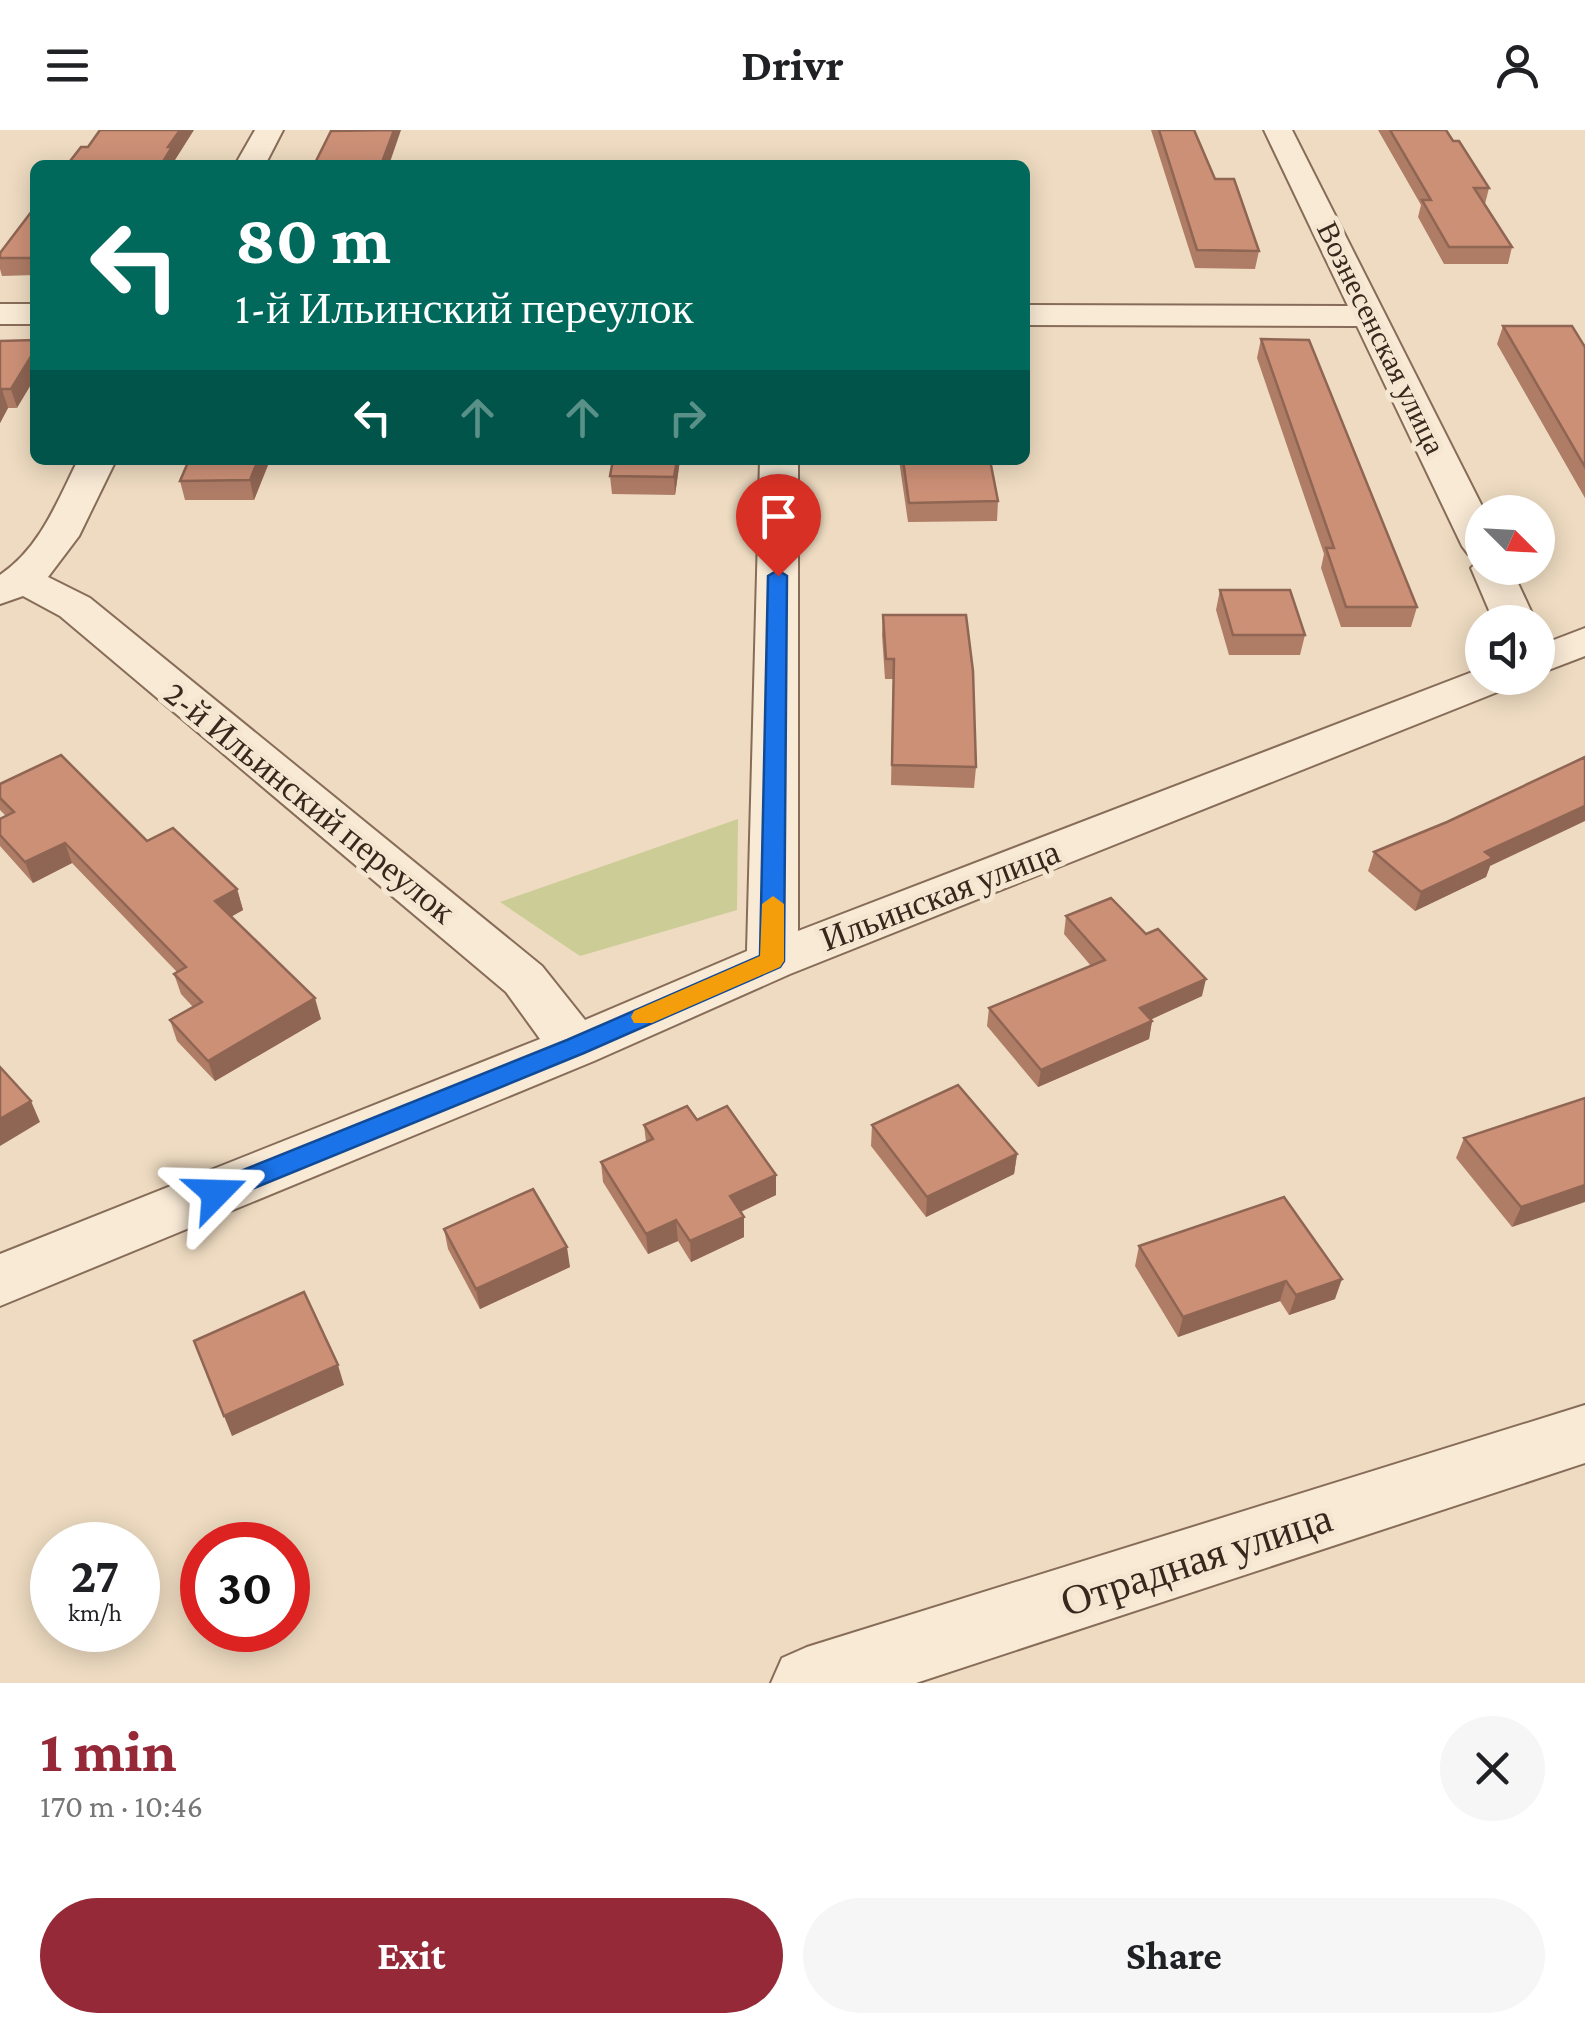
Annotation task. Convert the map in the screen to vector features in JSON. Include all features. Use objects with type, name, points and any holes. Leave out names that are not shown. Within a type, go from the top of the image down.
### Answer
[{"type":"street","points":[[253,160],[268,130]]},
{"type":"street","name":"Вознесенская улица","points":[[1278,130],[1465,511]]},
{"type":"street","points":[[0,314],[30,314]]},
{"type":"street","points":[[1030,316],[1370,316]]},
{"type":"street","points":[[12,587],[55,544],[94,465]]},
{"type":"street","points":[[772,961],[779,465]]},
{"type":"street","name":"2-й Ильинский переулок","points":[[12,587],[75,607],[524,979],[575,1046]]},
{"type":"street","points":[[1555,654],[1585,642]]},
{"type":"street","name":"Ильинская улица","points":[[0,1280],[575,1046],[772,961],[1465,690]]},
{"type":"street","name":"Отрадная улица","points":[[808,1683],[1585,1434]]},
{"type":"green space","points":[[738,819],[737,910],[580,956],[500,902]]},
{"type":"building","points":[[100,130],[180,130],[164,160],[71,160],[81,147],[88,147]]},
{"type":"building","points":[[394,130],[383,160],[316,160],[331,131]]},
{"type":"building","points":[[1159,130],[1194,130],[1215,179],[1234,179],[1259,251],[1197,250]]},
{"type":"building","points":[[1390,130],[1446,130],[1453,141],[1459,141],[1489,188],[1474,188],[1512,247],[1449,247],[1422,200],[1431,200]]},
{"type":"building","points":[[30,214],[30,258],[0,258]]},
{"type":"building","points":[[1503,326],[1572,326],[1585,347],[1585,467]]},
{"type":"building","points":[[1261,339],[1309,340],[1417,607],[1346,607],[1326,548],[1334,548]]},
{"type":"building","points":[[30,340],[30,358],[11,389],[2,389],[0,393],[0,341]]},
{"type":"building","points":[[187,465],[256,465],[250,480],[180,481]]},
{"type":"building","points":[[612,465],[676,465],[674,477],[610,476]]},
{"type":"building","points":[[904,465],[991,465],[998,501],[909,503]]},
{"type":"building","points":[[1220,590],[1290,590],[1305,635],[1233,635]]},
{"type":"building","points":[[883,615],[966,615],[973,671],[976,767],[892,765],[894,659],[886,659]]},
{"type":"building","points":[[61,755],[147,841],[173,828],[237,889],[215,901],[315,998],[208,1061],[170,1020],[202,1002],[174,974],[186,967],[65,843],[25,862],[0,835],[0,819],[14,812],[0,798],[0,784]]},
{"type":"building","points":[[1585,757],[1585,806],[1485,852],[1493,858],[1421,892],[1374,852],[1447,822]]},
{"type":"building","points":[[1111,898],[1146,934],[1158,929],[1206,979],[1140,1008],[1152,1021],[1041,1070],[989,1008],[1105,960],[1066,916]]},
{"type":"building","points":[[0,1067],[31,1101],[0,1119]]},
{"type":"building","points":[[958,1085],[1017,1154],[927,1197],[872,1125]]},
{"type":"building","points":[[1585,1098],[1585,1185],[1521,1207],[1464,1138]]},
{"type":"building","points":[[687,1106],[697,1120],[727,1106],[776,1175],[730,1196],[744,1217],[690,1241],[676,1220],[646,1234],[601,1162],[653,1139],[644,1125]]},
{"type":"building","points":[[533,1189],[567,1247],[476,1289],[444,1229]]},
{"type":"building","points":[[1284,1197],[1342,1279],[1296,1295],[1286,1281],[1183,1317],[1139,1246]]},
{"type":"building","points":[[304,1292],[338,1365],[224,1416],[194,1341]]},
{"type":"slow traffic","points":[[643,1017],[772,961],[773,904]]},
{"type":"route","points":[[216,1193],[772,961],[778,576]]}]
